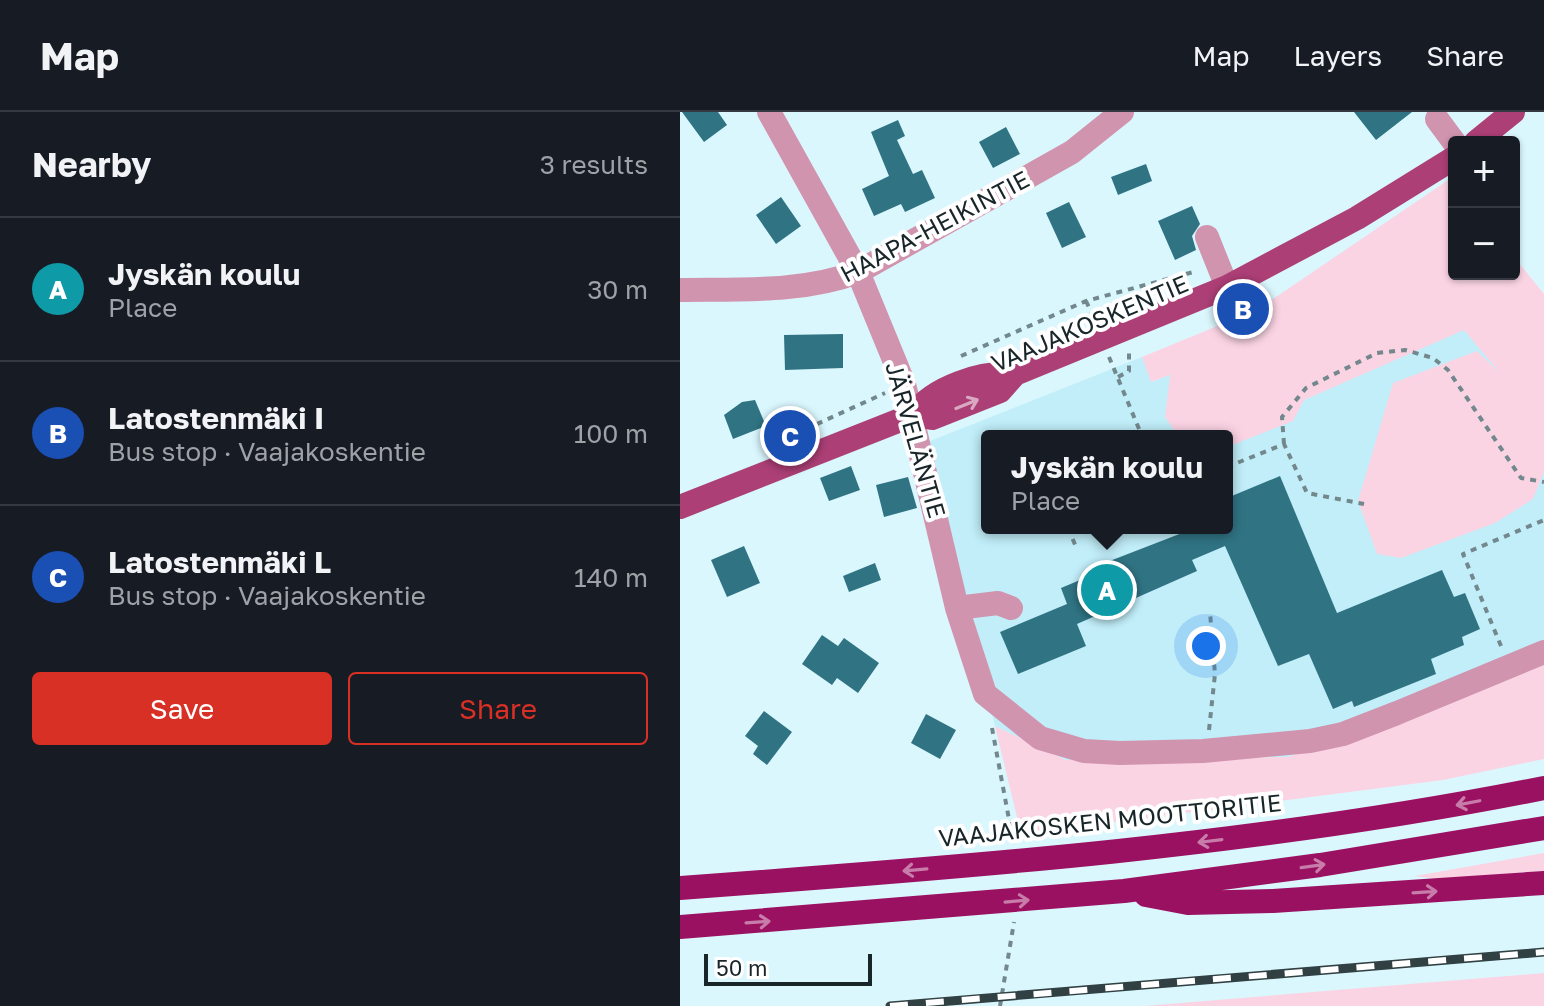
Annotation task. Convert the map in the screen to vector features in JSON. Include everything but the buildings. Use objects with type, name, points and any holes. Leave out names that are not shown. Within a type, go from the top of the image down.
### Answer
[{"type":"highway","name":"VAAJAKOSKEN MOOTTORITIE","points":[[680,888],[1216,840],[1447,807],[1544,788]]},
{"type":"highway","points":[[680,927],[1124,891],[1320,865],[1544,828]]},
{"type":"highway","points":[[1124,891],[1188,903],[1360,896],[1544,883]]},
{"type":"main road","points":[[1483,136],[1513,112]]},
{"type":"main road","name":"VAAJAKOSKENTIE","points":[[680,507],[913,415],[924,399],[993,372],[1015,374],[1357,218],[1448,162]]},
{"type":"street","name":"JÄRVELÄNTIE","points":[[769,112],[858,272],[904,384],[957,608],[985,694]]},
{"type":"street","name":"HAAPA-HEIKINTIE","points":[[680,290],[774,288],[831,282],[858,272],[1072,152],[1122,112]]},
{"type":"street","points":[[1437,119],[1450,136]]},
{"type":"street","points":[[1207,237],[1224,278]]},
{"type":"street","points":[[957,608],[998,603],[1011,608]]},
{"type":"street","points":[[985,694],[1024,727],[1058,746],[1120,753],[1272,746],[1343,734],[1544,652]]},
{"type":"path","points":[[950,362],[1086,301],[1193,272],[1224,278]]},
{"type":"path","name":"VAAJAKOSKENTIE","points":[[1086,301],[1096,322],[1087,328]]},
{"type":"path","points":[[1364,504],[1307,493],[1284,444],[1282,417],[1306,388],[1377,353],[1405,350],[1433,358],[1448,370],[1521,478],[1544,482]]},
{"type":"path","points":[[1117,377],[1129,371],[1129,351]]},
{"type":"path","points":[[1109,357],[1139,430]]},
{"type":"path","points":[[780,441],[904,384]]},
{"type":"path","points":[[1233,465],[1284,444]]},
{"type":"path","points":[[1510,667],[1463,554],[1544,520]]},
{"type":"path","points":[[1071,534],[1076,547]]},
{"type":"path","points":[[1203,751],[1210,730],[1215,674],[1210,612]]},
{"type":"path","points":[[985,694],[1005,795]]},
{"type":"shaded area","points":[[1448,180],[1448,280],[1520,280],[1520,264],[1544,294],[1544,472],[1533,499],[1495,523],[1401,558],[1377,554],[1358,501],[1393,383],[1477,351],[1500,373],[1464,330],[1304,400],[1293,421],[1233,445],[1233,430],[1174,430],[1165,417],[1170,375],[1151,382],[1142,357],[1244,315],[1276,297]]},
{"type":"shaded area","points":[[1464,329],[1544,424],[1544,660],[1288,757],[1066,760],[995,726],[925,443],[1142,357],[1152,382],[1248,342],[1304,400]]},
{"type":"shaded area","points":[[1544,660],[1544,759],[1443,780],[1021,834],[995,726],[1066,760],[1288,757]]},
{"type":"shaded area","points":[[1544,853],[1544,871],[1437,879],[1415,876]]},
{"type":"shaded area","points":[[1544,973],[1544,1006],[1144,1006]]},
{"type":"railway","points":[[890,1006],[1544,952]]},
{"type":"place","name":"Latostenmäki I","points":[[1243,309]]},
{"type":"place","name":"Latostenmäki L","points":[[790,436]]},
{"type":"place","name":"Jyskän koulu","points":[[1107,590]]}]
